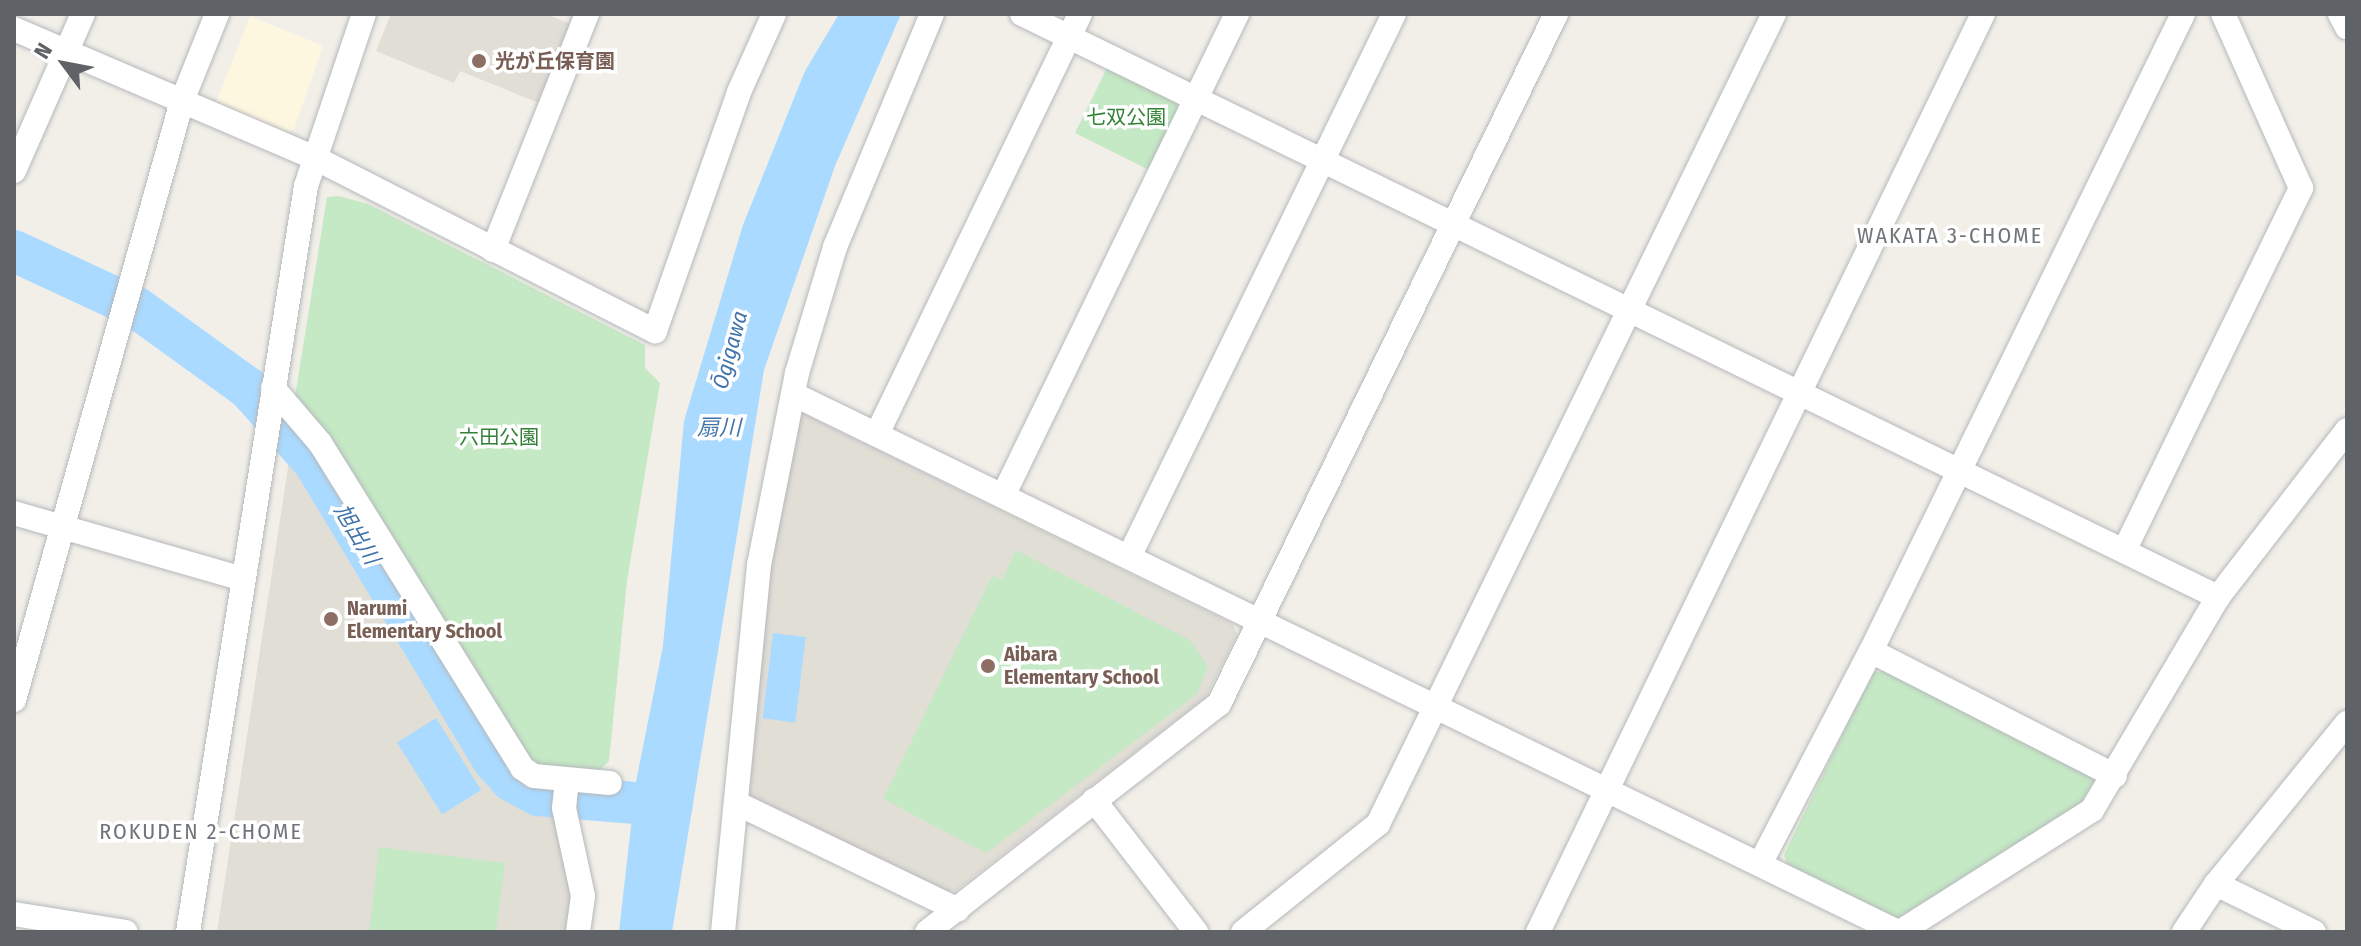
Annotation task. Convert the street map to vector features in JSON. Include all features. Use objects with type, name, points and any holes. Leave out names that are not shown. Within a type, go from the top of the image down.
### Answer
[{"type":"street","points":[[14,171],[83,14]]},
{"type":"street","points":[[14,700],[182,101],[217,14]]},
{"type":"street","points":[[188,932],[270,403],[313,157],[364,14]]},
{"type":"street","points":[[493,250],[587,14]]},
{"type":"street","points":[[14,29],[313,157],[655,331],[733,106],[774,14]]},
{"type":"street","points":[[723,932],[759,565],[793,394],[835,247],[932,14]]},
{"type":"street","points":[[1022,14],[1074,25],[1196,98],[2218,597]]},
{"type":"street","points":[[1003,496],[1237,14]]},
{"type":"street","points":[[1129,557],[1394,14]]},
{"type":"street","points":[[927,932],[1219,704],[1263,621],[1556,14]]},
{"type":"street","points":[[1243,932],[1369,835],[1774,14]]},
{"type":"street","points":[[1538,932],[1983,14]]},
{"type":"street","points":[[1760,864],[1871,651],[2183,14]]},
{"type":"street","points":[[2125,549],[2301,188],[2223,14]]},
{"type":"street","points":[[2340,14],[2347,27]]},
{"type":"street","points":[[877,434],[1074,25]]},
{"type":"street","points":[[793,394],[1434,702],[1899,932],[2067,829],[2092,810],[2115,776],[2218,597],[2342,443]]},
{"type":"street","points":[[270,403],[320,443],[509,753],[534,776],[566,792],[610,783]]},
{"type":"street","points":[[14,513],[243,579]]},
{"type":"street","points":[[1871,651],[2115,776]]},
{"type":"street","points":[[2184,932],[2216,884],[2347,723]]},
{"type":"street","points":[[566,792],[583,896],[578,932]]},
{"type":"street","points":[[1094,800],[1196,932]]},
{"type":"street","points":[[736,803],[958,910]]},
{"type":"street","points":[[2216,884],[2314,932]]},
{"type":"street","points":[[14,914],[126,932]]},
{"type":"shaded area","name":"光が丘保育園","points":[[391,14],[545,14],[571,24],[541,104],[460,71],[454,83],[376,51]]},
{"type":"shaded area","points":[[250,16],[323,46],[294,129],[283,134],[215,105]]},
{"type":"shaded area","name":"Aibara Elementary School","points":[[804,414],[1233,624],[1237,635],[1206,697],[957,890],[944,892],[747,797],[760,627],[794,420]]},
{"type":"shaded area","name":"Narumi Elementary School","points":[[291,448],[486,767],[521,797],[554,807],[572,897],[568,932],[217,932]]},
{"type":"green space","name":"七双公園","points":[[1108,66],[1174,99],[1180,113],[1151,171],[1075,133]]},
{"type":"green space","name":"六田公園","points":[[339,196],[368,204],[645,345],[645,368],[660,383],[627,581],[609,761],[596,774],[536,768],[295,397],[327,197]]},
{"type":"green space","points":[[1016,550],[1190,640],[1208,666],[1197,694],[986,853],[883,799],[992,576],[1002,580]]},
{"type":"green space","points":[[1884,671],[2097,774],[2100,791],[1908,918],[1893,918],[1789,868],[1784,855],[1872,673]]},
{"type":"green space","points":[[379,847],[505,863],[496,932],[369,932]]},
{"type":"water","name":"扇川","points":[[839,14],[901,14],[835,166],[764,370],[672,932],[619,932],[636,782],[663,646],[684,421],[743,225],[805,71]]},
{"type":"water","points":[[773,633],[806,637],[795,722],[763,718]]},
{"type":"water","points":[[436,718],[481,790],[442,814],[397,742]]},
{"type":"waterway","name":"旭出川","points":[[14,251],[137,308],[248,388],[314,462],[493,760],[512,781],[538,795],[672,806]]},
{"type":"place","name":"光が丘保育園","points":[[479,61]]},
{"type":"place","name":"Narumi Elementary School","points":[[331,619]]},
{"type":"place","name":"Aibara Elementary School","points":[[988,666]]},
{"type":"district","name":"WAKATA 3-CHOME","points":[[1950,236]]},
{"type":"district","name":"ROKUDEN 2-CHOME","points":[[201,832]]},
{"type":"water label","name":"Ōgigawa","points":[[730,350]]}]
